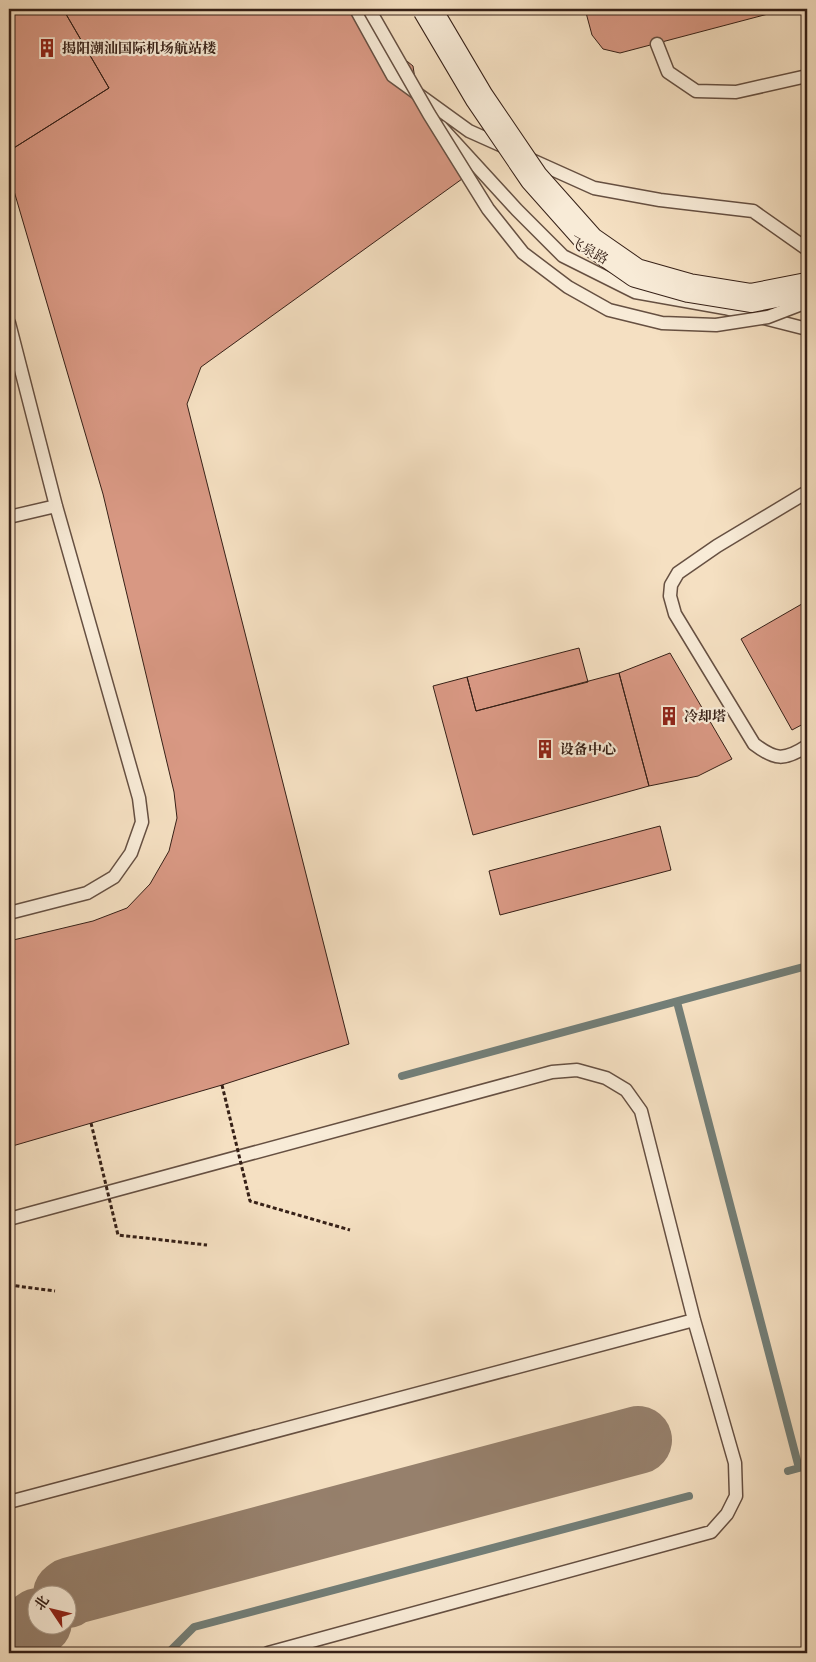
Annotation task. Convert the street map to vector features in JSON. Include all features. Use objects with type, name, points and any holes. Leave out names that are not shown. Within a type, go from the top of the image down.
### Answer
[{"type":"street","points":[[428,9],[479,97],[534,178],[590,241],[636,273],[689,288],[751,298],[807,287]]},
{"type":"lane","points":[[356,9],[394,76],[469,131],[594,188],[660,200],[753,211],[807,248]]},
{"type":"lane","points":[[369,9],[428,114],[488,209],[523,253],[568,287],[609,310],[662,323],[724,324],[768,317],[807,302]]},
{"type":"lane","points":[[657,44],[668,72],[696,91],[736,92],[807,76]]},
{"type":"lane","name":"飞泉路","points":[[394,76],[517,210],[563,256],[635,292],[725,308],[807,328]]},
{"type":"lane","points":[[9,323],[56,506],[139,798],[142,822],[132,853],[114,877],[87,892],[9,913]]},
{"type":"lane","points":[[807,492],[717,546],[678,573],[671,585],[670,596],[675,614],[754,744],[766,753],[780,758],[798,752],[807,746]]},
{"type":"lane","points":[[9,517],[56,506]]},
{"type":"lane","points":[[9,1219],[552,1072],[577,1070],[606,1078],[626,1090],[641,1111],[694,1320],[735,1463],[736,1496],[727,1514],[711,1532],[268,1653]]},
{"type":"lane","points":[[9,1502],[694,1320]]},
{"type":"path","points":[[222,1085],[250,1201],[350,1230]]},
{"type":"path","points":[[91,1123],[118,1235],[207,1245]]},
{"type":"path","points":[[9,1285],[55,1291]]},
{"type":"building","name":"揭阳潮汕国际机场航站楼","points":[[9,9],[63,9],[109,88],[9,151]]},
{"type":"building","points":[[63,9],[356,9],[381,40],[413,66],[418,99],[462,179],[201,367],[187,404],[349,1044],[222,1085],[9,1147],[9,941],[93,921],[127,908],[150,884],[169,851],[177,818],[174,792],[103,494],[9,174],[9,151],[109,88]]},
{"type":"building","points":[[585,9],[787,9],[620,53],[603,49],[592,35]]},
{"type":"building","points":[[807,601],[807,722],[792,730],[741,639]]},
{"type":"building","points":[[579,648],[588,682],[476,711],[467,677]]},
{"type":"building","name":"冷却塔","points":[[670,653],[732,759],[698,776],[649,786],[619,673]]},
{"type":"building","name":"设备中心","points":[[619,673],[649,786],[473,835],[433,686],[467,677],[476,711]]},
{"type":"building","points":[[660,826],[671,870],[500,915],[489,871]]},
{"type":"waterway","points":[[402,1076],[807,966]]},
{"type":"waterway","points":[[677,1002],[799,1468],[788,1471]]},
{"type":"waterway","points":[[168,1653],[194,1627],[689,1496]]},
{"type":"taxiway","points":[[78,1589],[638,1440]]},
{"type":"taxiway","points":[[19,1653],[24,1634],[28,1631]]},
{"type":"place","name":"揭阳潮汕国际机场航站楼","points":[[47,48]]},
{"type":"place","name":"冷却塔","points":[[669,716]]},
{"type":"place","name":"设备中心","points":[[545,749]]}]
